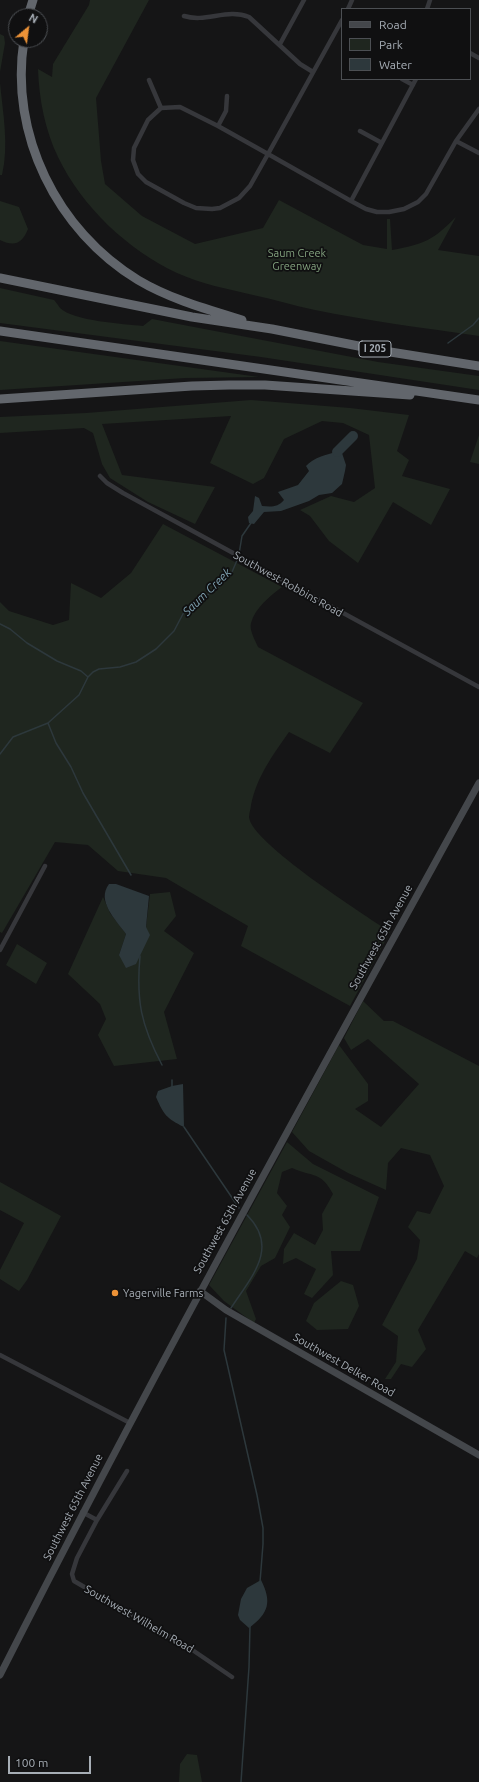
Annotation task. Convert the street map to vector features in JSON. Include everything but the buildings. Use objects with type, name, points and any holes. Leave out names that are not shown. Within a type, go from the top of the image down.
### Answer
[{"type":"highway","points":[[23,48],[21,63],[22,98],[39,165],[50,188],[67,215],[92,244],[122,270],[157,290],[195,306],[272,329]]},
{"type":"highway","points":[[0,278],[192,317],[272,329]]},
{"type":"highway","name":"I 205","points":[[272,329],[384,351],[479,366]]},
{"type":"highway","points":[[0,331],[477,400]]},
{"type":"highway","points":[[0,400],[185,386],[265,385],[477,400]]},
{"type":"main road","name":"Southwest 65th Avenue","points":[[0,1675],[82,1512],[200,1291],[479,783]]},
{"type":"main road","name":"Southwest Delker Road","points":[[200,1291],[226,1310],[479,1455]]},
{"type":"street","points":[[280,44],[304,0]]},
{"type":"street","points":[[184,16],[196,19],[230,13],[242,14],[254,21],[300,64],[313,72]]},
{"type":"street","points":[[341,22],[268,154],[250,186],[233,202],[212,209],[190,206],[146,182],[138,174],[134,165],[133,154],[136,141],[148,120],[161,108],[180,107],[218,126],[268,154],[351,201],[366,209],[377,212],[389,212],[404,209],[418,202],[426,194],[456,141],[479,109]]},
{"type":"street","points":[[149,80],[161,108]]},
{"type":"street","points":[[404,80],[413,85]]},
{"type":"street","points":[[351,201],[416,80]]},
{"type":"street","points":[[218,126],[226,110],[227,96]]},
{"type":"street","points":[[360,131],[382,143]]},
{"type":"street","points":[[456,141],[479,153]]},
{"type":"street","name":"Southwest Robbins Road","points":[[100,476],[107,483],[123,493],[479,687]]},
{"type":"street","points":[[0,950],[45,866]]},
{"type":"street","points":[[0,1355],[130,1423]]},
{"type":"street","points":[[82,1512],[97,1520],[128,1471]]},
{"type":"street","name":"Southwest Wilhelm Road","points":[[97,1520],[73,1568],[72,1574],[74,1581],[191,1649],[232,1677]]},
{"type":"green space","name":"Saum Creek Greenway","points":[[90,0],[149,0],[96,98],[101,161],[105,184],[142,216],[195,244],[263,228],[279,200],[363,245],[387,249],[387,219],[390,219],[392,250],[413,246],[428,240],[441,231],[456,217],[438,250],[479,256],[479,336],[335,314],[215,286],[177,273],[141,252],[124,239],[93,210],[68,175],[53,147],[46,125],[40,92],[38,69],[52,77],[53,64],[89,5]]},
{"type":"green space","points":[[0,34],[4,36],[5,43],[0,72]]},
{"type":"green space","points":[[0,83],[5,141],[2,175],[0,175]]},
{"type":"green space","points":[[0,201],[19,207],[28,229],[23,238],[17,243],[13,244],[0,240]]},
{"type":"green space","points":[[0,288],[54,300],[60,308],[76,316],[87,319],[143,326],[152,319],[378,362],[479,376],[479,390],[261,357],[0,323]]},
{"type":"green space","points":[[0,341],[259,377],[185,378],[0,390]]},
{"type":"green space","points":[[251,400],[350,408],[409,415],[397,451],[409,460],[402,476],[450,489],[431,525],[393,502],[358,563],[329,541],[310,516],[300,510],[331,496],[354,502],[375,488],[369,435],[343,423],[322,421],[284,439],[264,478],[253,484],[210,463],[231,416],[102,424],[122,475],[215,487],[195,524],[148,502],[110,478],[102,464],[93,433],[84,428],[0,433],[0,417],[86,413]]},
{"type":"green space","points":[[479,435],[479,464],[470,462]]},
{"type":"green space","points":[[163,524],[282,587],[256,612],[251,623],[251,629],[258,647],[363,703],[330,753],[289,732],[261,775],[254,794],[249,817],[255,829],[268,844],[311,878],[390,932],[350,1006],[241,946],[248,926],[166,878],[118,871],[88,845],[55,842],[2,933],[0,932],[0,602],[9,611],[53,625],[69,620],[71,583],[101,598],[131,573]]},
{"type":"green space","points":[[170,892],[176,916],[164,931],[194,953],[164,1012],[177,1059],[114,1066],[98,1035],[106,1019],[100,1004],[68,974],[103,897],[110,913],[126,934],[119,955],[146,927],[150,894]]},
{"type":"green space","points":[[17,944],[47,963],[36,984],[6,965]]},
{"type":"green space","points":[[363,1001],[384,1021],[393,1021],[479,1066],[479,1254],[477,1258],[465,1251],[418,1330],[426,1349],[412,1367],[401,1364],[391,1379],[385,1379],[396,1362],[398,1336],[382,1325],[417,1259],[420,1240],[408,1227],[417,1211],[430,1214],[444,1186],[430,1155],[401,1148],[388,1163],[386,1190],[348,1173],[309,1151],[292,1132],[339,1045],[368,1084],[368,1101],[355,1109],[381,1127],[419,1084],[368,1039],[351,1050],[344,1038]]},
{"type":"green space","points":[[287,1142],[313,1164],[379,1197],[360,1251],[331,1251],[333,1275],[312,1298],[304,1294],[316,1269],[296,1258],[283,1264],[284,1249],[294,1233],[315,1245],[323,1230],[322,1214],[333,1194],[329,1187],[316,1176],[292,1168],[282,1172],[277,1193],[287,1206],[282,1215],[290,1227],[275,1258],[261,1266],[246,1291],[256,1319],[254,1323],[224,1301],[209,1285]]},
{"type":"green space","points":[[0,1182],[61,1216],[27,1280],[19,1291],[0,1279],[0,1270],[24,1223],[0,1210]]},
{"type":"green space","points":[[341,1281],[353,1285],[359,1306],[348,1329],[317,1330],[306,1321],[314,1303]]},
{"type":"green space","points":[[187,1754],[197,1755],[202,1782],[179,1782],[180,1764]]},
{"type":"water","points":[[337,452],[342,453],[346,465],[342,484],[332,493],[319,495],[309,501],[281,511],[264,512],[254,524],[249,523],[248,517],[253,511],[255,496],[259,498],[262,506],[279,504],[284,500],[278,492],[298,485],[309,471],[306,466],[309,463],[320,457]]},
{"type":"water","points":[[109,884],[116,884],[149,896],[146,927],[150,935],[136,964],[126,968],[119,955],[126,934],[113,917],[106,904],[106,890]]},
{"type":"water","points":[[183,1084],[184,1127],[166,1115],[156,1097],[158,1091]]},
{"type":"water","points":[[261,1580],[267,1595],[267,1607],[256,1623],[249,1628],[240,1620],[238,1615],[241,1599],[247,1588]]},
{"type":"waterway","name":"Saum Creek","points":[[448,343],[473,325],[479,318]]},
{"type":"waterway","name":"Saum Creek","points":[[337,452],[353,436]]},
{"type":"waterway","name":"Saum Creek","points":[[239,554],[242,536],[251,523]]},
{"type":"waterway","name":"Saum Creek","points":[[0,754],[13,737],[48,723],[79,695],[88,677],[93,672],[99,669],[120,667],[136,662],[156,649],[174,631],[184,612],[197,606],[202,599],[221,585],[232,572],[238,558]]},
{"type":"waterway","name":"Saum Creek","points":[[0,624],[10,629],[27,643],[57,661],[81,671],[88,677]]},
{"type":"waterway","points":[[48,723],[56,743],[71,767],[83,793],[131,875]]},
{"type":"waterway","points":[[140,956],[139,986],[142,1012],[149,1037],[162,1065]]},
{"type":"waterway","points":[[172,1080],[172,1087]]},
{"type":"waterway","points":[[184,1127],[239,1208]]},
{"type":"waterway","points":[[231,1308],[254,1274],[262,1251],[261,1239],[257,1227],[247,1215]]},
{"type":"waterway","points":[[226,1318],[224,1350],[257,1495],[263,1528],[260,1582]]},
{"type":"waterway","points":[[241,1782],[249,1667],[250,1626]]},
{"type":"place","name":"Yagerville Farms","points":[[115,1293]]}]
